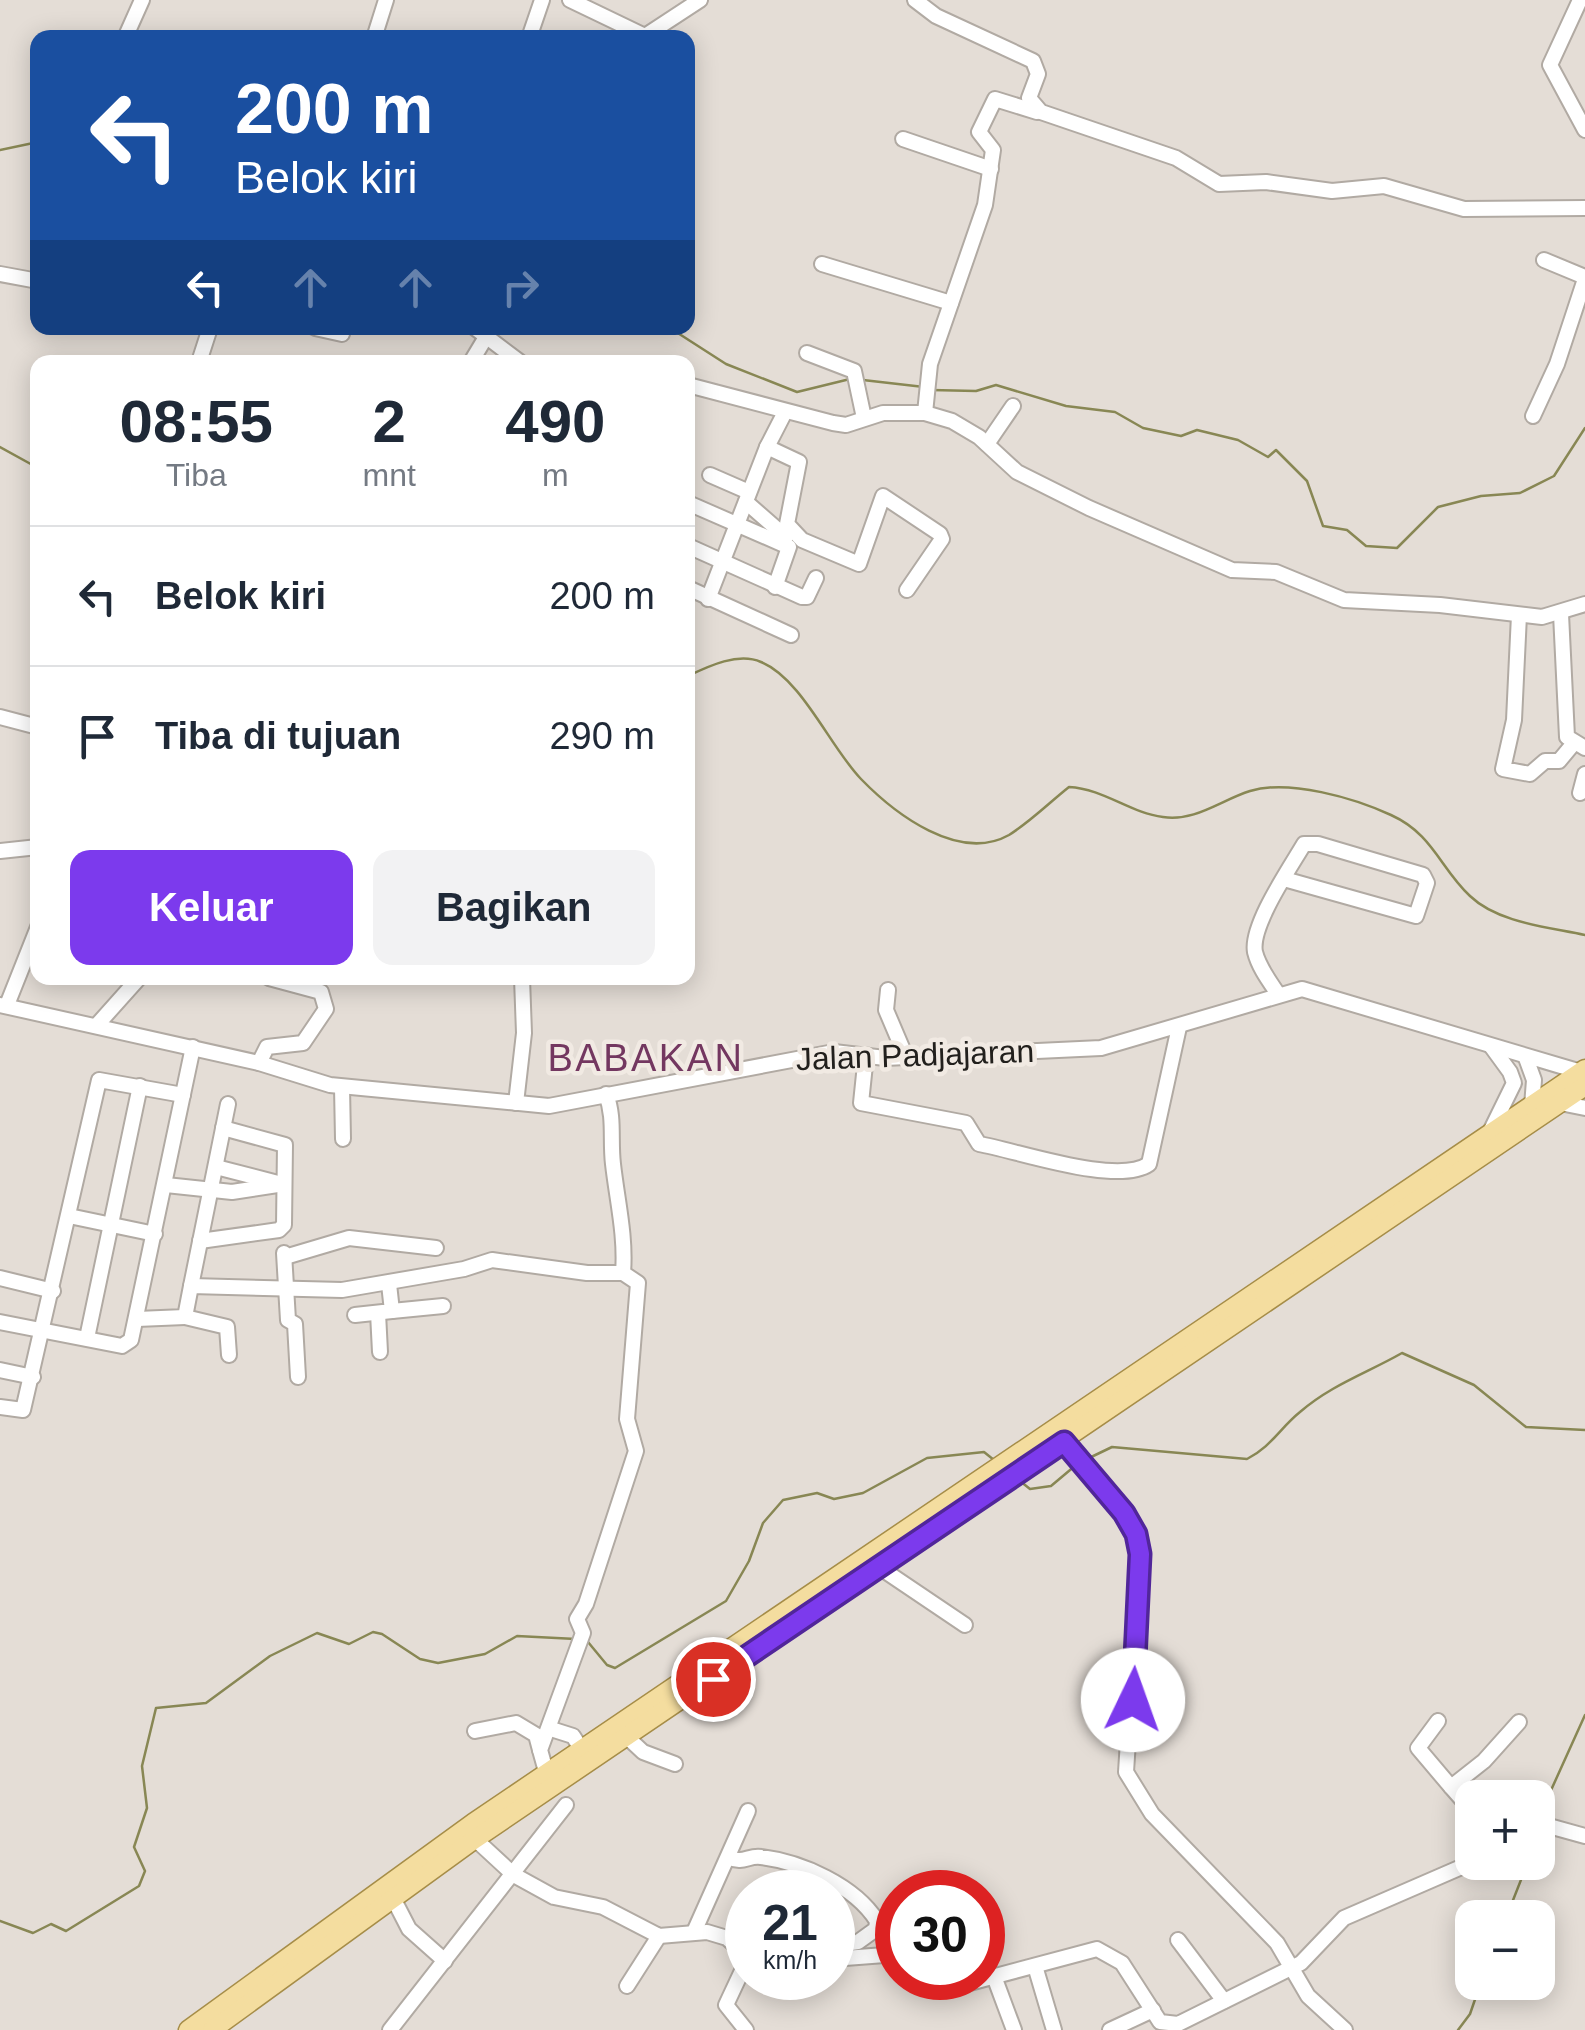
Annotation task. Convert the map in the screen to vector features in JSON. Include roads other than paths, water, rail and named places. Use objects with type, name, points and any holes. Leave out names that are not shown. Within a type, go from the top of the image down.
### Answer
[{"type":"main road","points":[[188,2030],[368,1896],[582,1750],[1442,1176],[1560,1103],[1584,1075]]},
{"type":"main road","points":[[212,2030],[475,1839],[1064,1442],[1442,1176],[1488,1136],[1584,1075]]},
{"type":"street","points":[[129,30],[142,0]]},
{"type":"street","points":[[377,30],[386,0]]},
{"type":"street","points":[[532,30],[542,0]]},
{"type":"street","points":[[655,30],[700,0]]},
{"type":"street","points":[[915,0],[936,16],[1032,61],[1038,74],[1028,98],[1041,112]]},
{"type":"street","points":[[1580,0],[1550,65],[1585,130]]},
{"type":"street","points":[[579,2],[634,30]]},
{"type":"street","points":[[925,413],[930,364],[978,228],[991,169],[993,150],[979,132],[994,99],[1176,158],[1219,184],[1266,182],[1332,191],[1384,186],[1464,210],[1585,208]]},
{"type":"street","points":[[902,139],[991,169]]},
{"type":"street","points":[[1533,416],[1557,364],[1584,284],[1544,260]]},
{"type":"street","points":[[822,264],[951,302]]},
{"type":"street","points":[[0,274],[30,280]]},
{"type":"street","points":[[484,335],[511,355]]},
{"type":"street","points":[[808,353],[854,371],[864,418]]},
{"type":"street","points":[[695,388],[846,424],[864,418],[925,413],[952,422],[987,444],[1031,481],[1232,570],[1276,572],[1344,600],[1440,604],[1519,615],[1561,614],[1585,604]]},
{"type":"street","points":[[987,444],[1012,406]]},
{"type":"street","points":[[708,598],[767,447],[785,412]]},
{"type":"street","points":[[767,447],[799,462],[787,524],[812,546],[859,564],[882,496],[940,534],[942,539],[907,590]]},
{"type":"street","points":[[710,475],[747,497],[783,531],[789,548],[775,587]]},
{"type":"street","points":[[695,506],[789,548]]},
{"type":"street","points":[[695,550],[806,597],[816,578]]},
{"type":"street","points":[[695,592],[790,634]]},
{"type":"street","points":[[1519,615],[1514,720],[1503,769],[1530,774],[1545,762],[1559,761],[1580,746],[1567,737],[1561,614]]},
{"type":"street","points":[[0,716],[30,725]]},
{"type":"street","points":[[1580,793],[1585,774]]},
{"type":"street","points":[[1278,994],[1254,948],[1284,879],[1304,844],[1311,842],[1423,875],[1427,883],[1416,916],[1284,879]]},
{"type":"street","points":[[0,851],[30,848]]},
{"type":"street","points":[[4,1005],[30,945]]},
{"type":"street","points":[[97,1025],[133,985]]},
{"type":"street","points":[[259,1063],[267,1047],[298,1046],[318,1026],[326,1009],[325,995],[306,985]]},
{"type":"street","points":[[516,1103],[524,1033],[522,985]]},
{"type":"street","points":[[888,990],[886,1010],[906,1057]]},
{"type":"street","name":"Jalan Padjajaran","points":[[4,1005],[259,1063],[342,1087],[549,1106],[786,1058],[834,1052],[906,1057],[1101,1048],[1278,994],[1314,990],[1584,1075]]},
{"type":"street","points":[[866,1055],[861,1103],[966,1124],[978,1144],[1094,1170],[1137,1172],[1150,1164],[1179,1027]]},
{"type":"street","points":[[1488,1136],[1514,1084],[1491,1046]]},
{"type":"street","points":[[0,1322],[127,1344],[137,1320],[193,1047]]},
{"type":"street","points":[[1526,1058],[1534,1080],[1532,1106]]},
{"type":"street","points":[[0,1407],[23,1410],[33,1377],[99,1080],[183,1094]]},
{"type":"street","points":[[87,1338],[140,1086]]},
{"type":"street","points":[[342,1087],[343,1139]]},
{"type":"street","points":[[606,1094],[614,1125],[612,1159],[622,1227],[623,1273]]},
{"type":"street","points":[[1560,1103],[1585,1108]]},
{"type":"street","points":[[185,1316],[228,1104]]},
{"type":"street","points":[[200,1241],[283,1228],[287,1156],[283,1142],[223,1128]]},
{"type":"street","points":[[216,1167],[284,1184]]},
{"type":"street","points":[[166,1185],[211,1191],[284,1184]]},
{"type":"street","points":[[70,1216],[155,1234]]},
{"type":"street","points":[[298,1377],[295,1324],[288,1320],[284,1255],[349,1238],[436,1248]]},
{"type":"street","points":[[191,1286],[342,1290],[389,1284],[492,1260],[587,1273],[623,1273],[638,1284],[627,1418],[636,1451],[586,1604],[577,1619],[583,1633],[540,1750]]},
{"type":"street","points":[[0,1278],[53,1291]]},
{"type":"street","points":[[380,1352],[389,1284]]},
{"type":"street","points":[[356,1315],[443,1306]]},
{"type":"street","points":[[137,1320],[185,1316],[227,1327],[229,1355]]},
{"type":"street","points":[[0,1370],[33,1377]]},
{"type":"street","points":[[1064,1442],[1124,1513],[1136,1534],[1140,1554],[1126,1772],[1159,1822],[1277,1942],[1308,1996],[1346,2030]]},
{"type":"street","points":[[879,1567],[965,1625]]},
{"type":"street","points":[[1438,1721],[1418,1748],[1455,1792]]},
{"type":"street","points":[[1451,1787],[1484,1761],[1518,1722]]},
{"type":"street","points":[[474,1731],[516,1723],[532,1730],[548,1774]]},
{"type":"street","points":[[550,1729],[569,1733],[582,1750]]},
{"type":"street","points":[[627,1737],[643,1752],[675,1764]]},
{"type":"street","points":[[390,2030],[514,1876],[561,1809],[542,1794]]},
{"type":"street","points":[[694,1932],[748,1811]]},
{"type":"street","points":[[1555,1828],[1585,1836]]},
{"type":"street","points":[[475,1839],[514,1876],[567,1901],[604,1907],[659,1936],[694,1932],[725,1938]]},
{"type":"street","points":[[730,1858],[764,1858],[798,1870]]},
{"type":"street","points":[[1005,1976],[1097,1950],[1109,1952],[1122,1963],[1166,2025],[1180,2027],[1224,2000],[1292,1967],[1344,1918],[1455,1870]]},
{"type":"street","points":[[855,1897],[878,1921],[876,1929],[855,1942]]},
{"type":"street","points":[[394,1898],[410,1930],[446,1960]]},
{"type":"street","points":[[627,1986],[659,1936]]},
{"type":"street","points":[[1178,1940],[1224,2000]]},
{"type":"street","points":[[1035,1966],[1054,2030]]},
{"type":"street","points":[[728,2000],[726,2005],[746,2030]]},
{"type":"street","points":[[1002,2000],[1014,2030]]},
{"type":"street","points":[[1110,2030],[1154,2010]]},
{"type":"waterway","points":[[0,150],[30,144]]},
{"type":"waterway","points":[[681,335],[726,364],[797,392],[850,379]]},
{"type":"waterway","points":[[863,380],[924,387]]},
{"type":"waterway","points":[[931,390],[976,391],[996,385],[1066,406],[1115,412],[1143,428],[1181,436],[1197,430],[1238,440],[1268,457],[1276,450],[1307,481],[1323,526],[1347,530],[1366,546],[1397,548],[1438,507],[1481,496],[1520,493],[1554,476],[1585,428]]},
{"type":"waterway","points":[[0,447],[30,464]]},
{"type":"waterway","points":[[695,673],[743,659],[761,662],[776,671],[802,698],[861,779],[910,819],[949,839],[990,842],[1009,835],[1069,787],[1094,792],[1151,815],[1175,818],[1250,791],[1302,789],[1359,802],[1405,823],[1427,842],[1470,896],[1495,912],[1525,923],[1585,935]]},
{"type":"waterway","points":[[1087,1459],[1112,1447],[1247,1459],[1312,1403],[1402,1353],[1474,1385],[1526,1427],[1585,1430]]},
{"type":"waterway","points":[[588,1642],[607,1665],[615,1668],[726,1601],[749,1561],[763,1523],[783,1500],[817,1493],[834,1499],[863,1493],[927,1458],[984,1452],[994,1460]]},
{"type":"waterway","points":[[1020,1481],[1030,1489],[1051,1486],[1076,1465]]},
{"type":"waterway","points":[[0,1921],[33,1933],[51,1924],[66,1931],[139,1886],[145,1871],[134,1847],[147,1808],[142,1766],[156,1708],[206,1703],[270,1656],[317,1633],[349,1644],[373,1632],[382,1634],[420,1659],[438,1663],[485,1654],[517,1636],[576,1639]]},
{"type":"waterway","points":[[1555,1781],[1585,1715]]},
{"type":"waterway","points":[[1513,1900],[1521,1880]]},
{"type":"waterway","points":[[1458,2030],[1475,2000]]},
{"type":"district","name":"BABAKAN","points":[[646,1058]]}]
